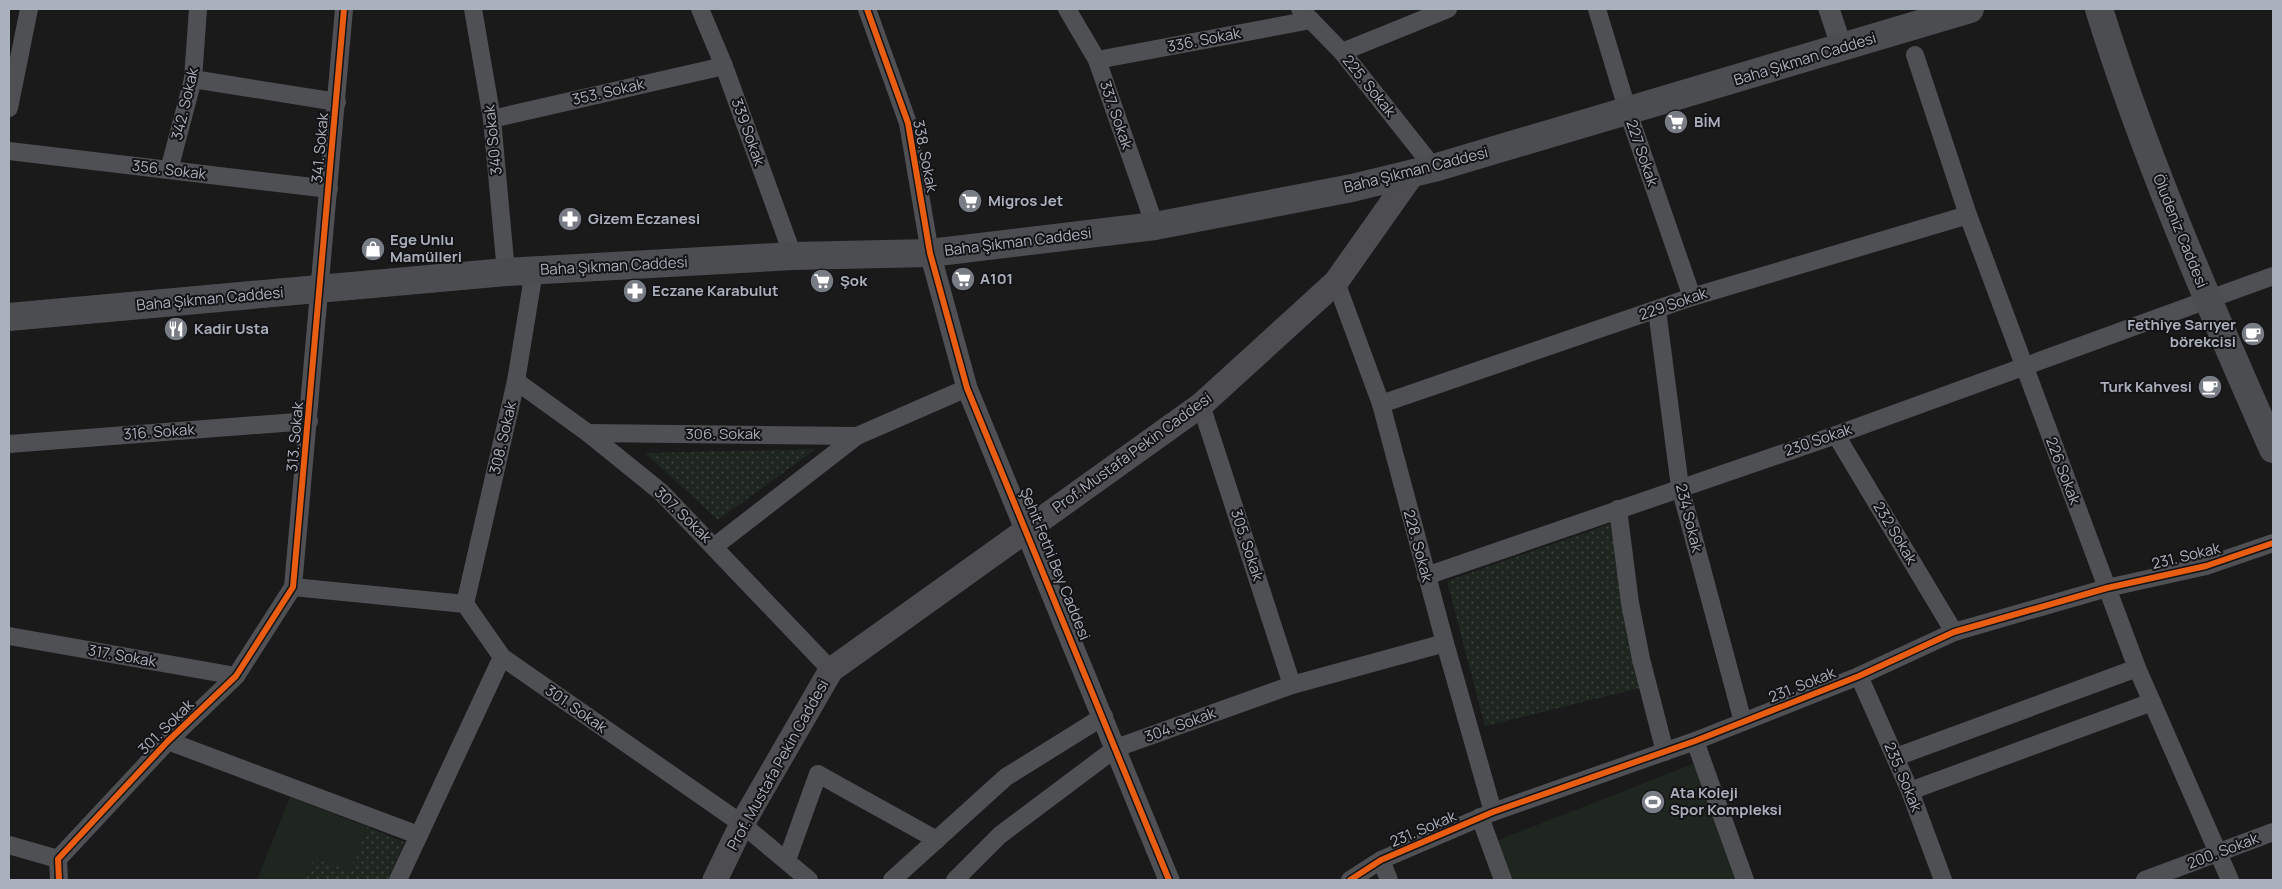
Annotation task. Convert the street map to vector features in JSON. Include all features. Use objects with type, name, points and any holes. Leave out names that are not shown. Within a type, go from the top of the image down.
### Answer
[{"type":"main road","name":"Baha Şıkman Caddesi","points":[[9,317],[506,272],[793,256],[930,253],[1155,226],[1352,188],[1424,170],[1628,112],[1967,9]]},
{"type":"main road","name":"Öludeniz Caddesi","points":[[2099,9],[2121,81],[2208,299],[2267,417],[2273,449]]},
{"type":"main road","name":"Prof. Mustafa Pekin Caddesi","points":[[715,880],[742,824],[831,670],[1027,528],[1202,405],[1336,282],[1424,170]]},
{"type":"street","points":[[10,97],[29,9]]},
{"type":"street","name":"342. Sokak","points":[[169,170],[193,79],[198,9]]},
{"type":"street","name":"341. Sokak","points":[[319,290],[344,9]]},
{"type":"street","name":"340 Sokak","points":[[473,9],[492,120],[506,272]]},
{"type":"street","name":"339 Sokak","points":[[700,9],[724,66],[793,256]]},
{"type":"street","name":"338. Sokak","points":[[868,9],[908,123],[930,253]]},
{"type":"street","name":"337. Sokak","points":[[1068,9],[1097,60],[1155,226]]},
{"type":"street","name":"227 Sokak","points":[[1597,9],[1628,112],[1692,296]]},
{"type":"street","points":[[1829,9],[1842,48]]},
{"type":"street","points":[[1342,52],[1442,10]]},
{"type":"street","name":"336. Sokak","points":[[1097,60],[1306,14]]},
{"type":"street","name":"225. Sokak","points":[[1306,14],[1342,52],[1424,170]]},
{"type":"street","name":"226 Sokak","points":[[1916,55],[1968,215],[2022,366],[2137,668],[2230,880]]},
{"type":"street","name":"353. Sokak","points":[[492,120],[724,66]]},
{"type":"street","points":[[193,79],[337,102]]},
{"type":"street","name":"356. Sokak","points":[[9,151],[329,189]]},
{"type":"street","name":"229 Sokak","points":[[1381,404],[1657,310],[1692,296],[1968,215]]},
{"type":"street","name":"Şehit Fethi Bey Caddesi","points":[[930,253],[967,388],[1027,528],[1169,880]]},
{"type":"street","name":"308. Sokak","points":[[465,604],[516,381],[534,271]]},
{"type":"street","name":"230 Sokak","points":[[1426,576],[1680,487],[1836,435],[2273,276]]},
{"type":"street","name":"228. Sokak","points":[[1336,282],[1381,404],[1444,643],[1503,880]]},
{"type":"street","name":"313. Sokak","points":[[293,587],[319,290]]},
{"type":"street","name":"234 Sokak","points":[[1657,310],[1680,487],[1743,722]]},
{"type":"street","name":"307. Sokak","points":[[516,381],[588,433],[661,492],[831,670]]},
{"type":"street","points":[[714,546],[857,436],[967,388]]},
{"type":"street","name":"305. Sokak","points":[[1202,405],[1292,685]]},
{"type":"street","name":"316. Sokak","points":[[9,444],[309,421]]},
{"type":"street","name":"306. Sokak","points":[[588,433],[857,436]]},
{"type":"street","name":"232 Sokak","points":[[1836,435],[1954,632]]},
{"type":"street","points":[[1618,509],[1631,612],[1665,752]]},
{"type":"street","name":"231. Sokak","points":[[1350,880],[1381,860],[1487,815],[1695,742],[1860,676],[1954,632],[2107,588],[2206,566],[2273,543]]},
{"type":"street","points":[[293,587],[465,604]]},
{"type":"street","name":"301. Sokak","points":[[58,859],[168,741],[236,676],[293,587]]},
{"type":"street","name":"301. Sokak","points":[[465,604],[502,657],[742,824],[788,860],[809,880]]},
{"type":"street","name":"317. Sokak","points":[[9,636],[236,676]]},
{"type":"street","name":"304. Sokak","points":[[955,880],[1000,835],[1116,748],[1292,685],[1444,643]]},
{"type":"street","points":[[398,880],[502,657]]},
{"type":"street","points":[[1896,757],[2137,668]]},
{"type":"street","name":"235. Sokak","points":[[1860,676],[1910,791],[1943,880]]},
{"type":"street","points":[[1910,791],[2152,702]]},
{"type":"street","points":[[892,880],[1006,777],[1104,716]]},
{"type":"street","points":[[168,741],[418,836]]},
{"type":"street","points":[[1695,742],[1745,880]]},
{"type":"street","points":[[788,860],[818,774],[937,840]]},
{"type":"street","name":"200. Sokak","points":[[2145,880],[2273,832]]},
{"type":"street","points":[[9,845],[58,859],[59,880]]},
{"type":"street","points":[[1381,860],[1390,880]]},
{"type":"shaded area","points":[[816,449],[718,520],[645,453]]},
{"type":"shaded area","points":[[1610,524],[1640,688],[1485,726],[1447,581]]},
{"type":"shaded area","name":"Ata Koleji Spor Kompleksi","points":[[1698,762],[1737,880],[1506,880],[1491,843]]},
{"type":"shaded area","points":[[290,797],[367,827],[350,870],[316,857],[306,880],[257,880]]},
{"type":"shaded area","points":[[367,827],[404,842],[388,880],[306,880],[315,857],[350,870]]},
{"type":"cycle path","points":[[59,880],[58,859],[168,741],[236,676],[293,587],[344,9]]},
{"type":"cycle path","points":[[867,9],[908,123],[930,253],[967,388],[1169,880]]},
{"type":"cycle path","points":[[1350,880],[1381,860],[1493,812],[1695,741],[1859,676],[1954,632],[2107,588],[2206,566],[2273,543]]},
{"type":"place","name":"BİM","points":[[1676,122]]},
{"type":"place","name":"Migros Jet","points":[[970,201]]},
{"type":"place","name":"Gizem Eczanesi","points":[[570,219]]},
{"type":"place","name":"Ege Unlu Mamülleri","points":[[373,249]]},
{"type":"place","name":"A101","points":[[963,279]]},
{"type":"place","name":"Şok","points":[[822,281]]},
{"type":"place","name":"Eczane Karabulut","points":[[635,291]]},
{"type":"place","name":"Kadir Usta","points":[[176,329]]},
{"type":"place","name":"Fethiye Sarıyer börekcisi","points":[[2253,334]]},
{"type":"place","name":"Turk Kahvesi","points":[[2210,387]]},
{"type":"place","name":"Ata Koleji Spor Kompleksi","points":[[1653,802]]}]
